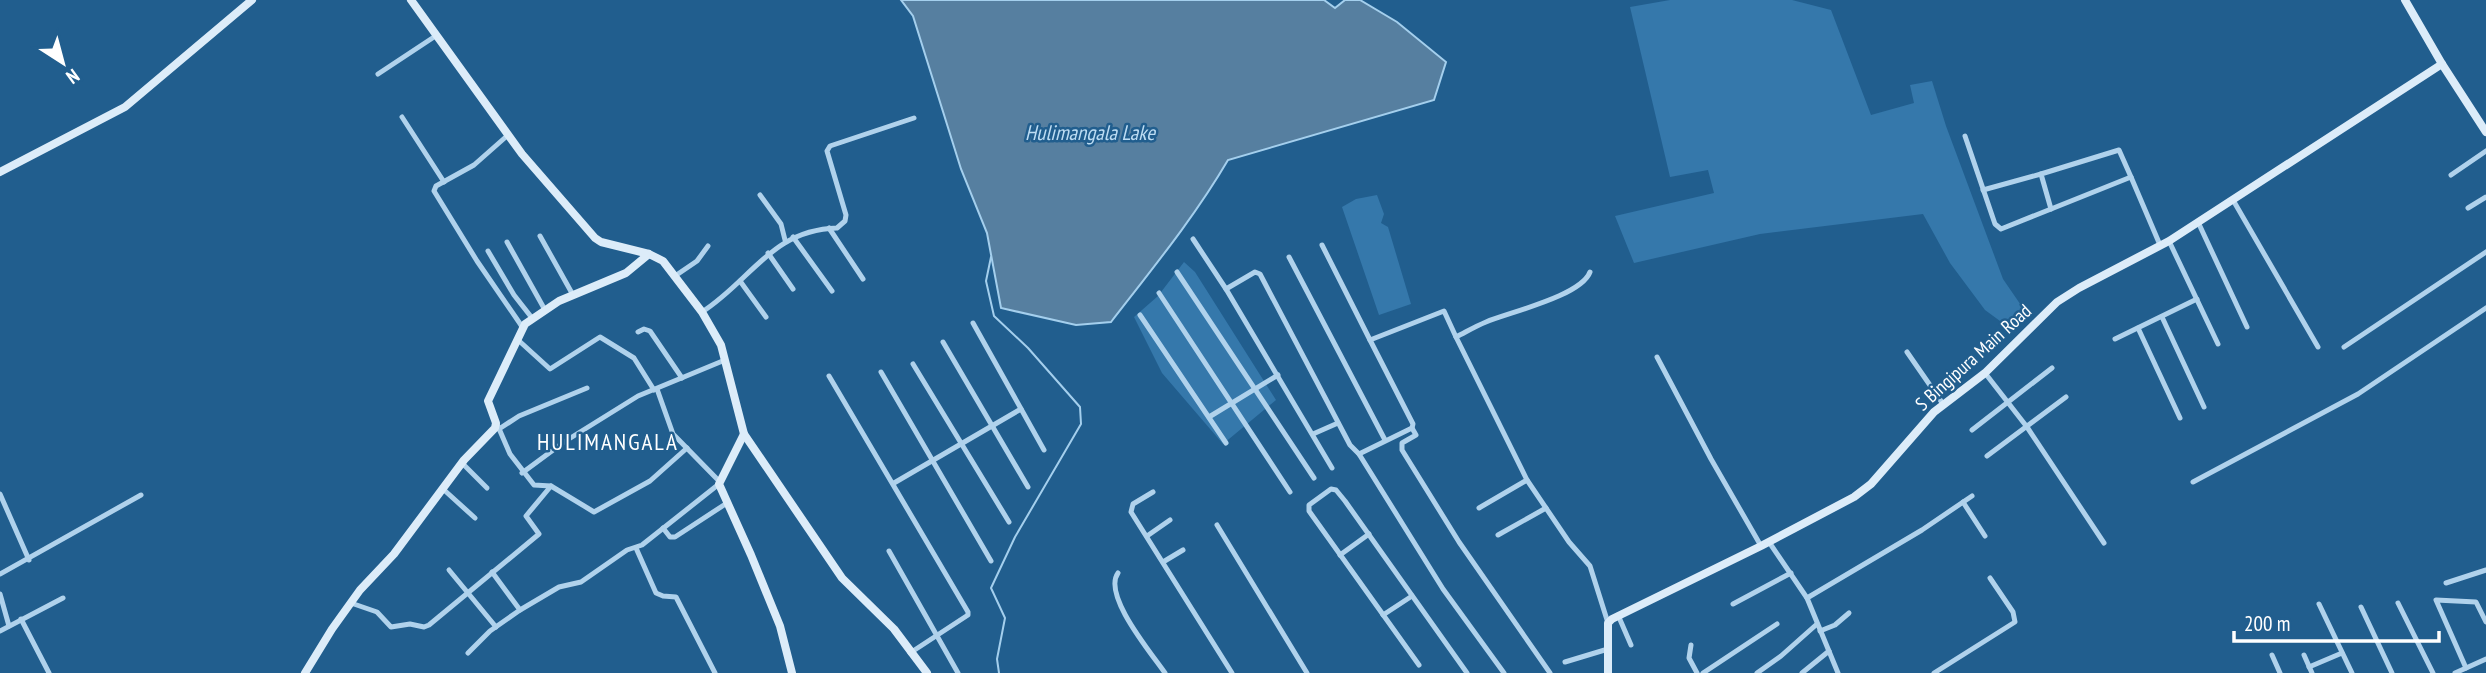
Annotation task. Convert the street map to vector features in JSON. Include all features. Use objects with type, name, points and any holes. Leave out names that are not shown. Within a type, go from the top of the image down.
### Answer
[{"type":"street","points":[[0,172],[124,107],[252,0]]},
{"type":"street","points":[[411,0],[509,135],[553,191],[595,238],[601,242],[649,254],[663,261],[675,276],[702,312],[721,345],[744,434],[842,578],[894,629],[927,673]]},
{"type":"street","points":[[2405,0],[2486,132]]},
{"type":"street","points":[[378,74],[436,35]]},
{"type":"street","name":"S Bingipura Main Road","points":[[1608,623],[1618,615],[1765,544],[1854,497],[1868,487],[1943,404],[1985,373],[2057,302],[2198,222],[2442,64]]},
{"type":"street","points":[[401,117],[444,182]]},
{"type":"street","points":[[702,312],[721,300],[768,253],[785,240],[820,229],[837,228],[845,221],[846,215],[828,149],[914,118]]},
{"type":"street","points":[[509,135],[474,165],[436,186],[434,191],[523,328]]},
{"type":"street","points":[[1965,136],[1995,224],[2001,229],[2132,177]]},
{"type":"street","points":[[1983,190],[2119,150],[2164,243],[2197,299],[2218,344]]},
{"type":"street","points":[[2451,175],[2486,152]]},
{"type":"street","points":[[2040,174],[2051,209]]},
{"type":"street","points":[[760,195],[781,224],[785,240]]},
{"type":"street","points":[[2468,208],[2486,197]]},
{"type":"street","points":[[2233,200],[2318,347]]},
{"type":"street","points":[[2198,222],[2247,327]]},
{"type":"street","points":[[829,228],[863,279]]},
{"type":"street","points":[[540,236],[573,295]]},
{"type":"street","points":[[793,237],[832,290]]},
{"type":"street","points":[[1193,239],[1278,374],[1332,468]]},
{"type":"street","points":[[507,242],[545,310]]},
{"type":"street","points":[[1322,245],[1412,421],[1416,435],[1402,443],[1402,450],[1459,542],[1550,673]]},
{"type":"street","points":[[675,276],[697,261],[708,246]]},
{"type":"street","points":[[488,251],[514,295],[532,318]]},
{"type":"street","points":[[768,253],[793,289]]},
{"type":"street","points":[[2344,347],[2486,253]]},
{"type":"street","points":[[649,254],[626,273],[573,295],[532,318],[517,339],[488,401],[510,454],[534,485],[551,486],[590,510],[597,511],[650,481],[687,448]]},
{"type":"street","points":[[1289,257],[1385,440]]},
{"type":"street","points":[[1177,272],[1314,478]]},
{"type":"street","points":[[1226,289],[1255,272],[1260,274],[1350,446],[1359,453],[1443,589],[1504,673]]},
{"type":"street","points":[[1456,337],[1486,322],[1554,298],[1584,281],[1590,272]]},
{"type":"street","points":[[740,281],[766,317]]},
{"type":"street","points":[[1159,293],[1290,492]]},
{"type":"street","points":[[2115,339],[2197,299]]},
{"type":"street","points":[[2193,482],[2358,394],[2486,308]]},
{"type":"street","points":[[1370,340],[1444,311],[1527,480],[1569,542],[1590,566],[1608,623],[1608,673]]},
{"type":"street","points":[[1140,315],[1226,443]]},
{"type":"street","points":[[2162,317],[2204,407]]},
{"type":"street","points":[[973,323],[1044,450]]},
{"type":"street","points":[[2138,328],[2180,418]]},
{"type":"street","points":[[638,332],[650,331],[682,378]]},
{"type":"street","points":[[517,339],[550,369],[600,337],[634,358],[655,389],[671,429],[719,482],[780,626],[792,673]]},
{"type":"street","points":[[943,342],[1028,487]]},
{"type":"street","points":[[1907,352],[1943,404]]},
{"type":"street","points":[[1657,357],[1711,459],[1765,544],[1791,573],[1807,598],[1838,673]]},
{"type":"street","points":[[522,472],[638,396],[725,360]]},
{"type":"street","points":[[913,364],[1009,523]]},
{"type":"street","points":[[1972,430],[2052,368]]},
{"type":"street","points":[[881,372],[990,561]]},
{"type":"street","points":[[1985,373],[2027,427],[2105,543]]},
{"type":"street","points":[[1209,417],[1278,374]]},
{"type":"street","points":[[830,376],[968,612],[968,615],[911,653]]},
{"type":"street","points":[[305,673],[351,603],[394,554],[463,463],[495,428],[587,388]]},
{"type":"street","points":[[1987,456],[2066,397]]},
{"type":"street","points":[[894,483],[1021,409]]},
{"type":"street","points":[[1313,434],[1338,423]]},
{"type":"street","points":[[1359,453],[1412,428]]},
{"type":"street","points":[[468,653],[496,627],[520,610],[559,587],[582,582],[623,552],[636,548],[663,528],[719,482],[744,434]]},
{"type":"street","points":[[463,463],[487,488]]},
{"type":"street","points":[[1479,508],[1527,480]]},
{"type":"street","points":[[351,603],[377,612],[391,627],[410,624],[424,627],[539,534],[526,516],[551,486]]},
{"type":"street","points":[[443,488],[475,518]]},
{"type":"street","points":[[1419,666],[1309,511],[1309,505],[1314,500],[1331,489],[1336,491],[1369,534],[1467,673]]},
{"type":"street","points":[[1153,492],[1133,505],[1132,512],[1232,673]]},
{"type":"street","points":[[0,494],[29,559]]},
{"type":"street","points":[[0,574],[141,495]]},
{"type":"street","points":[[1807,598],[1922,530],[1972,496]]},
{"type":"street","points":[[1963,502],[1985,536]]},
{"type":"street","points":[[663,528],[673,538],[727,503]]},
{"type":"street","points":[[1498,535],[1546,508]]},
{"type":"street","points":[[1147,536],[1170,520]]},
{"type":"street","points":[[1217,525],[1307,673]]},
{"type":"street","points":[[1340,555],[1369,534]]},
{"type":"street","points":[[636,548],[656,593],[676,597],[715,673]]},
{"type":"street","points":[[1163,562],[1183,550]]},
{"type":"street","points":[[889,551],[958,673]]},
{"type":"street","points":[[449,570],[496,627]]},
{"type":"street","points":[[2446,583],[2486,570]]},
{"type":"street","points":[[492,572],[520,610]]},
{"type":"street","points":[[1118,573],[1114,581],[1118,600],[1131,626],[1165,673]]},
{"type":"street","points":[[1732,604],[1791,573]]},
{"type":"street","points":[[1934,673],[2015,622],[2013,612],[1990,578]]},
{"type":"street","points":[[0,594],[9,626]]},
{"type":"street","points":[[1383,615],[1412,596]]},
{"type":"street","points":[[0,631],[63,598]]},
{"type":"street","points":[[2466,668],[2436,600],[2476,602],[2486,622]]},
{"type":"street","points":[[2398,603],[2433,673]]},
{"type":"street","points":[[2319,604],[2352,673]]},
{"type":"street","points":[[2361,607],[2392,673]]},
{"type":"street","points":[[1820,631],[1835,625],[1849,613]]},
{"type":"street","points":[[1618,615],[1631,645]]},
{"type":"street","points":[[22,620],[49,673]]},
{"type":"street","points":[[1703,673],[1713,670],[1777,624]]},
{"type":"street","points":[[1757,673],[1817,624]]},
{"type":"street","points":[[1691,645],[1689,659],[1698,673]]},
{"type":"street","points":[[1565,662],[1608,649]]},
{"type":"street","points":[[1802,673],[1829,651]]},
{"type":"street","points":[[2304,655],[2311,670],[2342,653]]},
{"type":"street","points":[[2272,655],[2280,673]]},
{"type":"street","points":[[2455,673],[2486,659]]},
{"type":"shaded area","points":[[1670,0],[1792,0],[1831,10],[1871,115],[1914,103],[1910,85],[1932,81],[2003,279],[2027,314],[2015,332],[1985,310],[1950,263],[1923,214],[1760,234],[1634,263],[1615,216],[1714,193],[1708,170],[1670,177],[1630,7]]},
{"type":"shaded area","points":[[1377,195],[1384,214],[1381,223],[1388,227],[1411,304],[1379,315],[1342,207],[1356,199]]},
{"type":"shaded area","points":[[1184,262],[1195,272],[1276,400],[1223,444],[1162,373],[1134,317],[1158,296]]},
{"type":"water","name":"Hulimangala Lake","points":[[901,0],[1324,0],[1335,8],[1345,0],[1360,0],[1397,22],[1446,62],[1434,100],[1228,160],[1187,223],[1111,322],[1076,325],[1001,308],[987,233],[961,169],[913,16]]},
{"type":"waterway","points":[[991,257],[986,281],[994,316],[1028,348],[1080,407],[1081,424],[1015,537],[991,588],[1005,618],[997,659],[999,673]]},
{"type":"district","name":"HULIMANGALA","points":[[608,441]]}]
